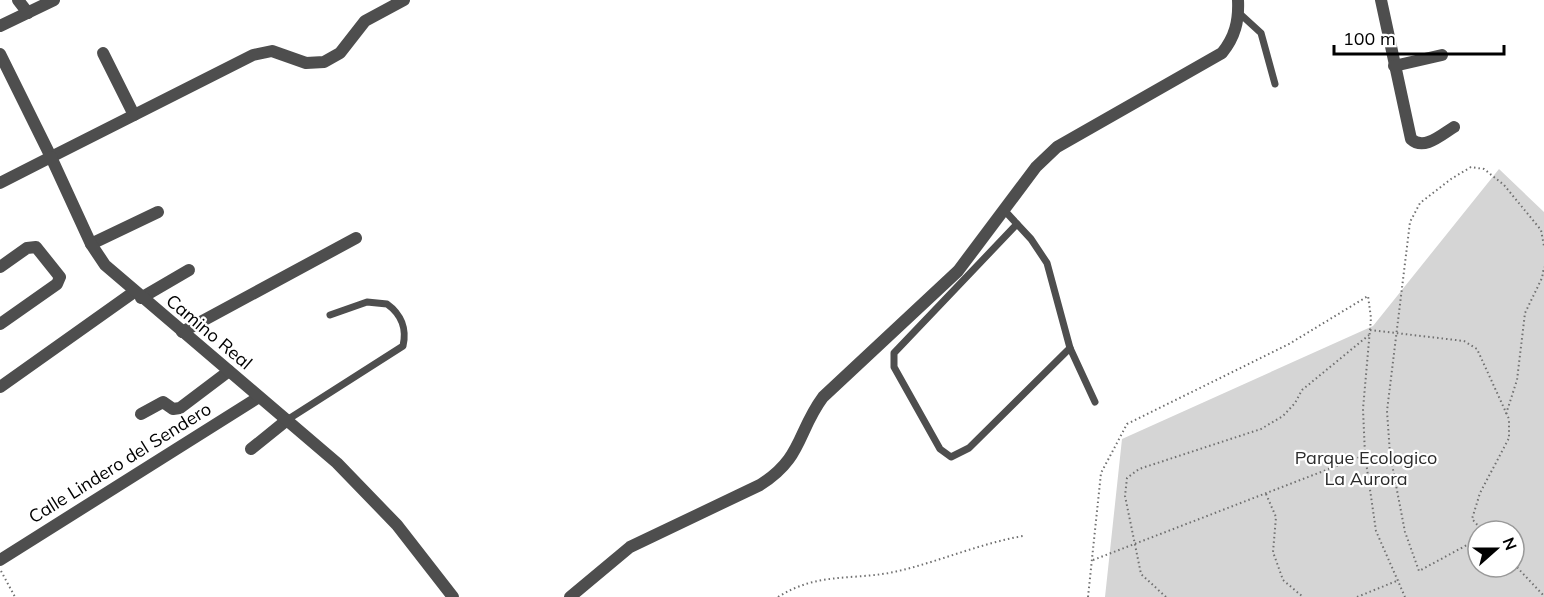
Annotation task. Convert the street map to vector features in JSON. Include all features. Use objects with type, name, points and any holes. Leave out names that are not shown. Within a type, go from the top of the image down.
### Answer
[{"type":"street","points":[[18,0],[28,13]]},
{"type":"street","points":[[0,26],[54,0]]},
{"type":"street","points":[[0,183],[253,55],[272,51],[306,63],[324,62],[340,53],[365,21],[404,0]]},
{"type":"street","points":[[1382,0],[1411,139],[1415,143],[1425,144],[1454,128]]},
{"type":"street","points":[[570,597],[630,547],[741,495],[778,474],[800,443],[823,397],[958,271],[1036,167],[1057,147],[1222,53],[1231,43],[1238,6]]},
{"type":"street","points":[[103,53],[134,115]]},
{"type":"street","name":"Camino Real","points":[[0,54],[91,244],[105,265],[137,295],[287,420],[367,491],[397,525],[451,597]]},
{"type":"street","points":[[1394,66],[1442,56]]},
{"type":"street","points":[[91,244],[158,212]]},
{"type":"street","points":[[182,332],[356,238]]},
{"type":"street","points":[[0,267],[27,248],[36,247],[43,252],[60,277],[57,284],[0,324]]},
{"type":"street","points":[[0,387],[137,295],[189,270]]},
{"type":"street","points":[[141,414],[163,402],[173,409],[180,408],[229,371]]},
{"type":"street","name":"Calle Lindero del Sendero","points":[[0,560],[259,397]]},
{"type":"street","points":[[251,449],[287,420]]},
{"type":"lane","points":[[1238,6],[1261,33],[1275,84]]},
{"type":"lane","points":[[1005,211],[1047,263],[1070,348],[1095,402]]},
{"type":"lane","points":[[1017,224],[894,353],[894,367],[940,449],[951,457],[969,448],[1070,348]]},
{"type":"lane","points":[[287,420],[403,346],[405,337],[401,320],[387,304],[367,302],[330,315]]},
{"type":"path","points":[[1466,546],[1419,571],[1405,532],[1390,454],[1387,411],[1410,222],[1420,203],[1451,178],[1471,167],[1484,169],[1504,185],[1541,230],[1544,246]]},
{"type":"path","points":[[1506,414],[1517,380],[1525,313],[1542,278],[1544,267]]},
{"type":"path","points":[[1088,597],[1101,473],[1127,424],[1289,344],[1368,296],[1371,318],[1362,409],[1365,455],[1376,531],[1405,597]]},
{"type":"path","points":[[1370,330],[1464,341],[1477,349],[1506,414],[1509,438],[1480,494],[1472,519]]},
{"type":"path","points":[[1166,597],[1141,574],[1125,496],[1127,478],[1139,469],[1261,429],[1283,416],[1296,403],[1302,390],[1369,335]]},
{"type":"path","points":[[1092,561],[1365,455]]},
{"type":"path","points":[[1266,494],[1276,517],[1273,552],[1276,561],[1283,580],[1303,597]]},
{"type":"path","points":[[778,597],[790,589],[819,579],[889,573],[1023,536]]},
{"type":"path","points":[[0,570],[15,597]]},
{"type":"path","points":[[1526,577],[1544,596]]},
{"type":"path","points":[[1357,597],[1399,580]]},
{"type":"green space","name":"Parque Ecologico La Aurora","points":[[1499,169],[1544,212],[1544,597],[1105,597],[1122,439],[1373,326]]}]
